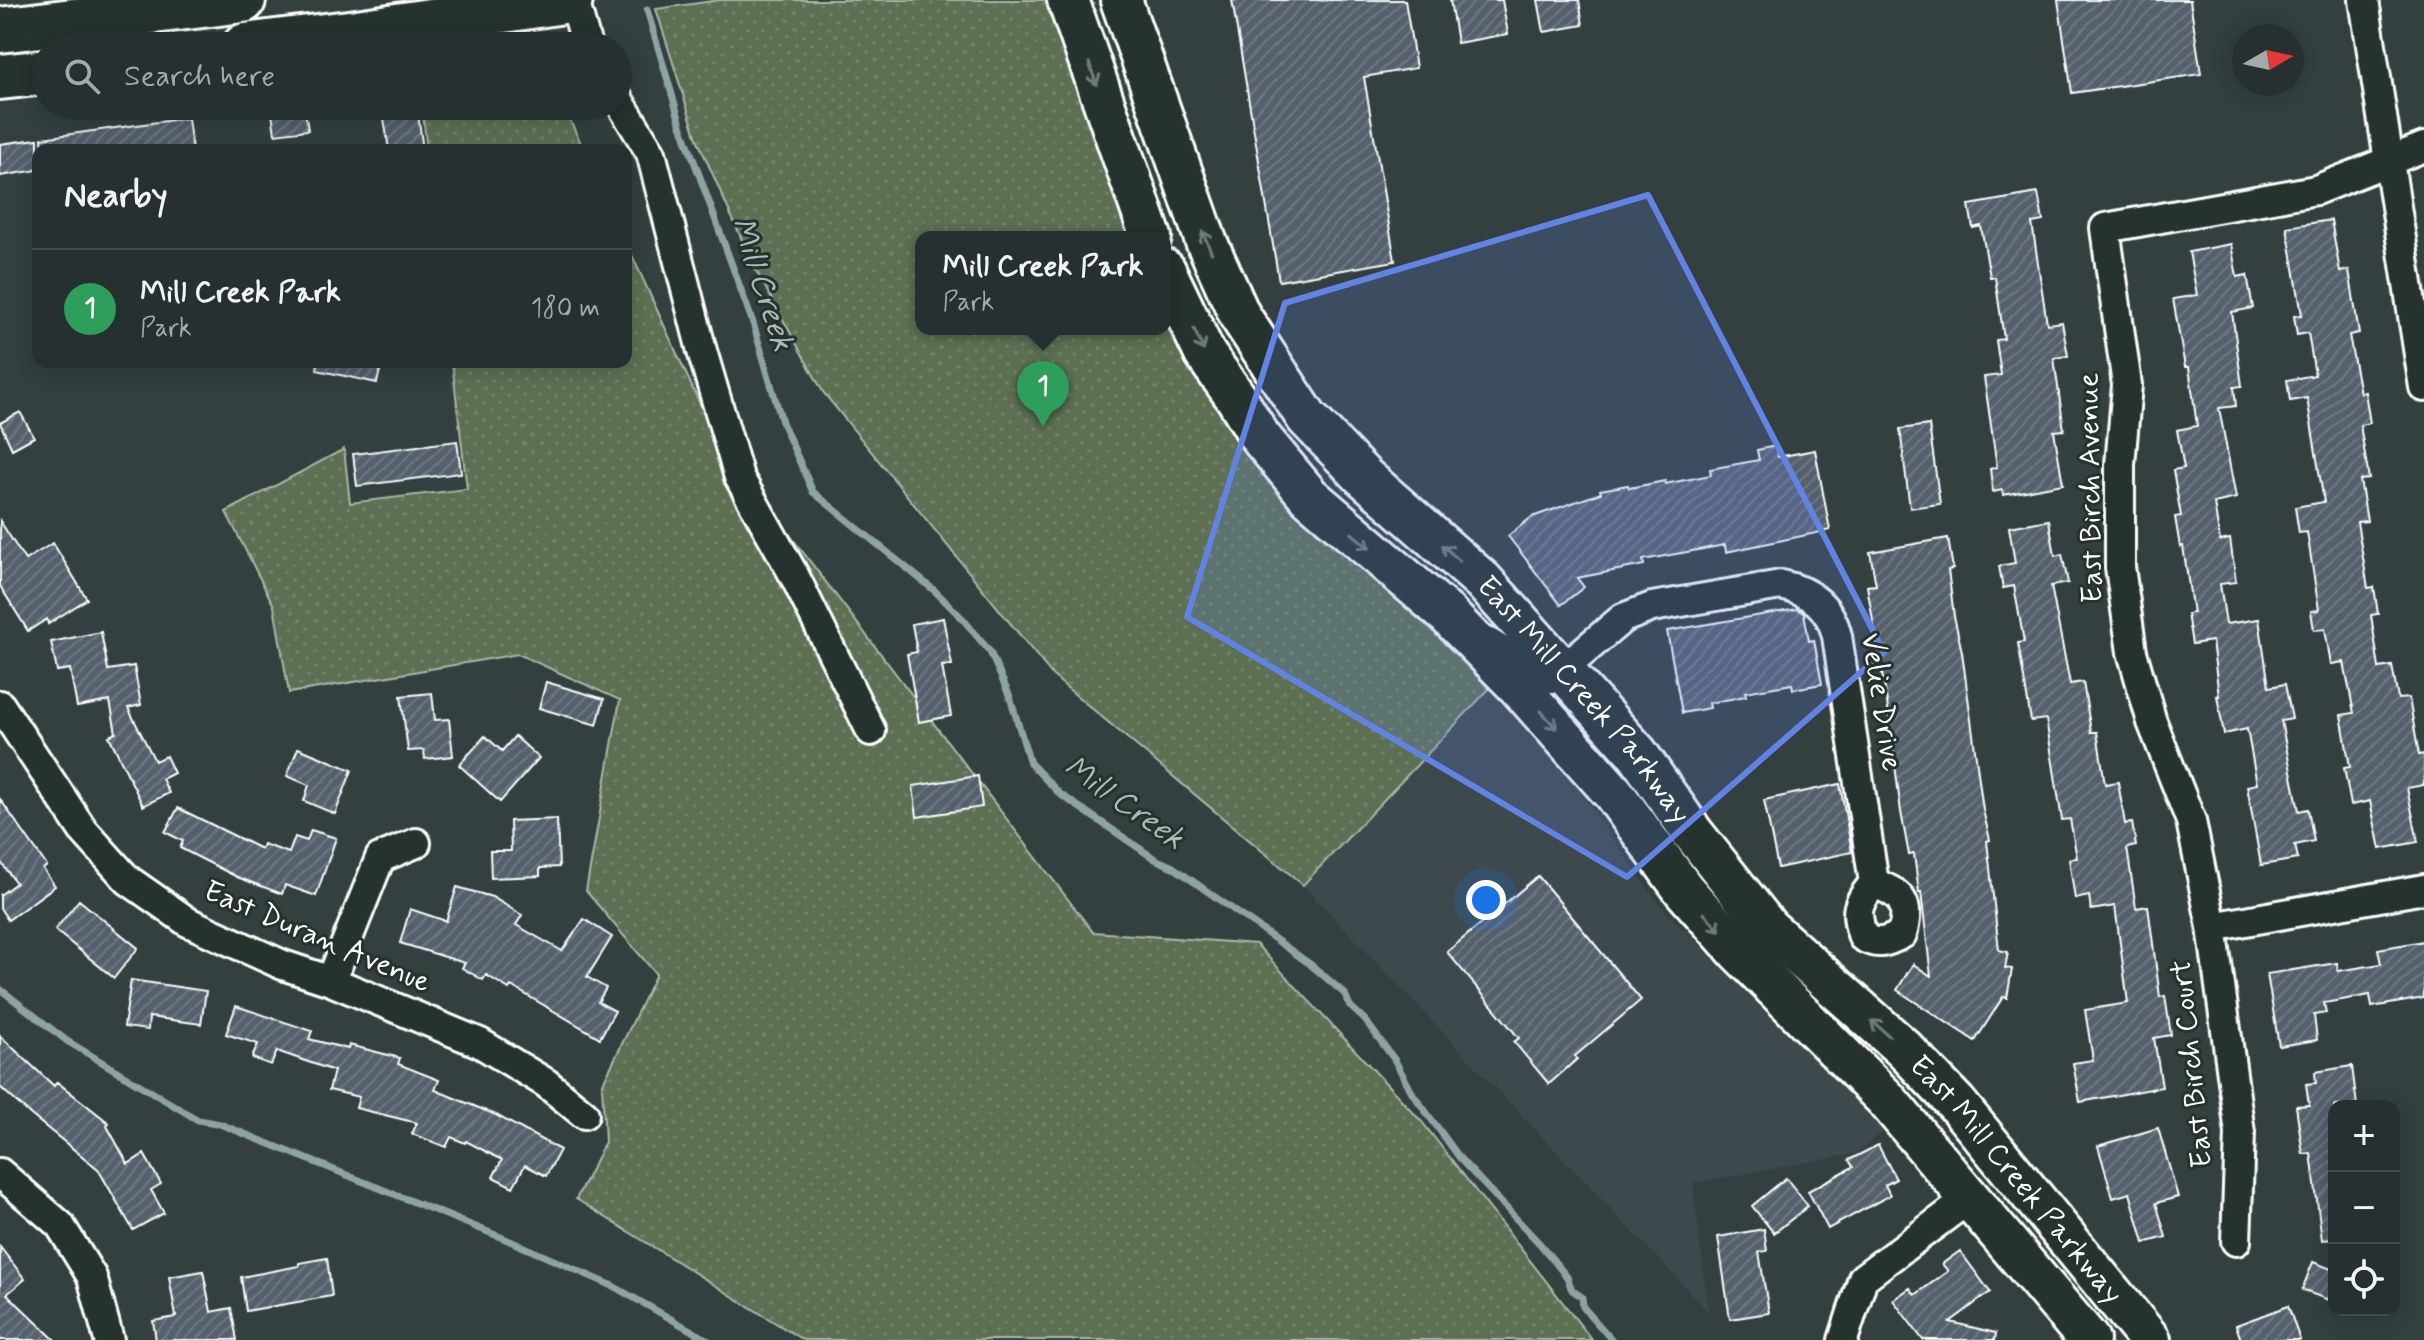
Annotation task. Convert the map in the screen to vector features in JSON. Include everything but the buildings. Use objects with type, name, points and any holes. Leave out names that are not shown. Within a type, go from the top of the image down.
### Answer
[{"type":"main road","points":[[19,28],[243,0]]},
{"type":"main road","points":[[357,32],[572,0]]},
{"type":"street","points":[[572,0],[582,32]]},
{"type":"street","points":[[1068,0],[1149,231]]},
{"type":"street","name":"East Mill Creek Parkway","points":[[1121,0],[1206,241],[1240,316],[1307,418],[1363,476],[1483,581],[1637,753],[1719,869],[1768,928],[1904,1049],[1956,1103],[2150,1340]]},
{"type":"street","points":[[2364,0],[2424,387]]},
{"type":"street","points":[[631,120],[651,153],[702,351],[739,477],[794,575],[871,731]]},
{"type":"street","points":[[2390,162],[2424,147]]},
{"type":"street","name":"East Birch Avenue","points":[[2212,927],[2191,821],[2152,722],[2132,652],[2120,567],[2120,465],[2127,385],[2105,228],[2316,190],[2390,162]]},
{"type":"street","name":"East Mill Creek Parkway","points":[[1171,283],[1205,354],[1271,451],[1309,496],[1461,628],[1518,686],[1614,794],[1684,890],[1738,951],[1886,1099],[2089,1340]]},
{"type":"street","name":"Velie Drive","points":[[1562,670],[1623,618],[1652,607],[1781,585],[1800,589],[1821,603],[1833,620],[1837,636],[1874,883]]},
{"type":"street","points":[[1461,628],[1518,658],[1547,678],[1556,676],[1562,670]]},
{"type":"street","name":"East Duran Avenue","points":[[0,705],[83,830],[128,880],[188,922],[283,965],[331,981],[480,1043],[546,1083],[584,1114]]},
{"type":"street","points":[[331,981],[380,858],[416,843]]},
{"type":"street","points":[[2212,927],[2424,889]]},
{"type":"street","name":"East Birch Court","points":[[2212,927],[2240,1133],[2236,1241]]},
{"type":"street","points":[[0,1173],[60,1225],[92,1277],[109,1340]]},
{"type":"street","points":[[1843,1340],[1863,1278],[1970,1198]]},
{"type":"highlighted area","points":[[1648,195],[1884,652],[1627,877],[1187,617],[1285,303]]},
{"type":"shaded area","points":[[1490,688],[1560,764],[1659,904],[1772,1019],[1889,1126],[1857,1153],[1693,1183],[1708,1311],[1303,885]]},
{"type":"green space","points":[[720,0],[1046,0],[1131,231],[915,231],[915,335],[1171,335],[1171,321],[1393,588],[1490,688],[1303,885],[1053,676],[823,392],[754,267],[697,139],[656,9]]},
{"type":"green space","points":[[424,120],[570,120],[581,144],[426,144]]},
{"type":"green space","points":[[632,255],[715,437],[1093,932],[1256,944],[1422,1122],[1592,1340],[803,1340],[576,1199],[605,1142],[602,1085],[656,974],[586,891],[620,700],[518,654],[289,693],[274,606],[226,512],[344,449],[350,503],[467,489],[453,368],[632,368]]},
{"type":"waterway","name":"Mill Creek","points":[[647,10],[681,125],[753,323],[782,422],[813,492],[935,591],[990,652],[1010,697],[1030,763],[1060,794],[1155,859],[1173,867],[1310,964],[1345,994],[1350,1006],[1365,1020],[1394,1059],[1413,1094],[1462,1161],[1540,1244],[1567,1277],[1572,1290],[1582,1297],[1583,1307],[1612,1340]]},
{"type":"waterway","points":[[0,989],[67,1041],[198,1120],[220,1124],[503,1238],[613,1286],[708,1340]]},
{"type":"place","name":"Mill Creek Park","points":[[1043,427]]}]
